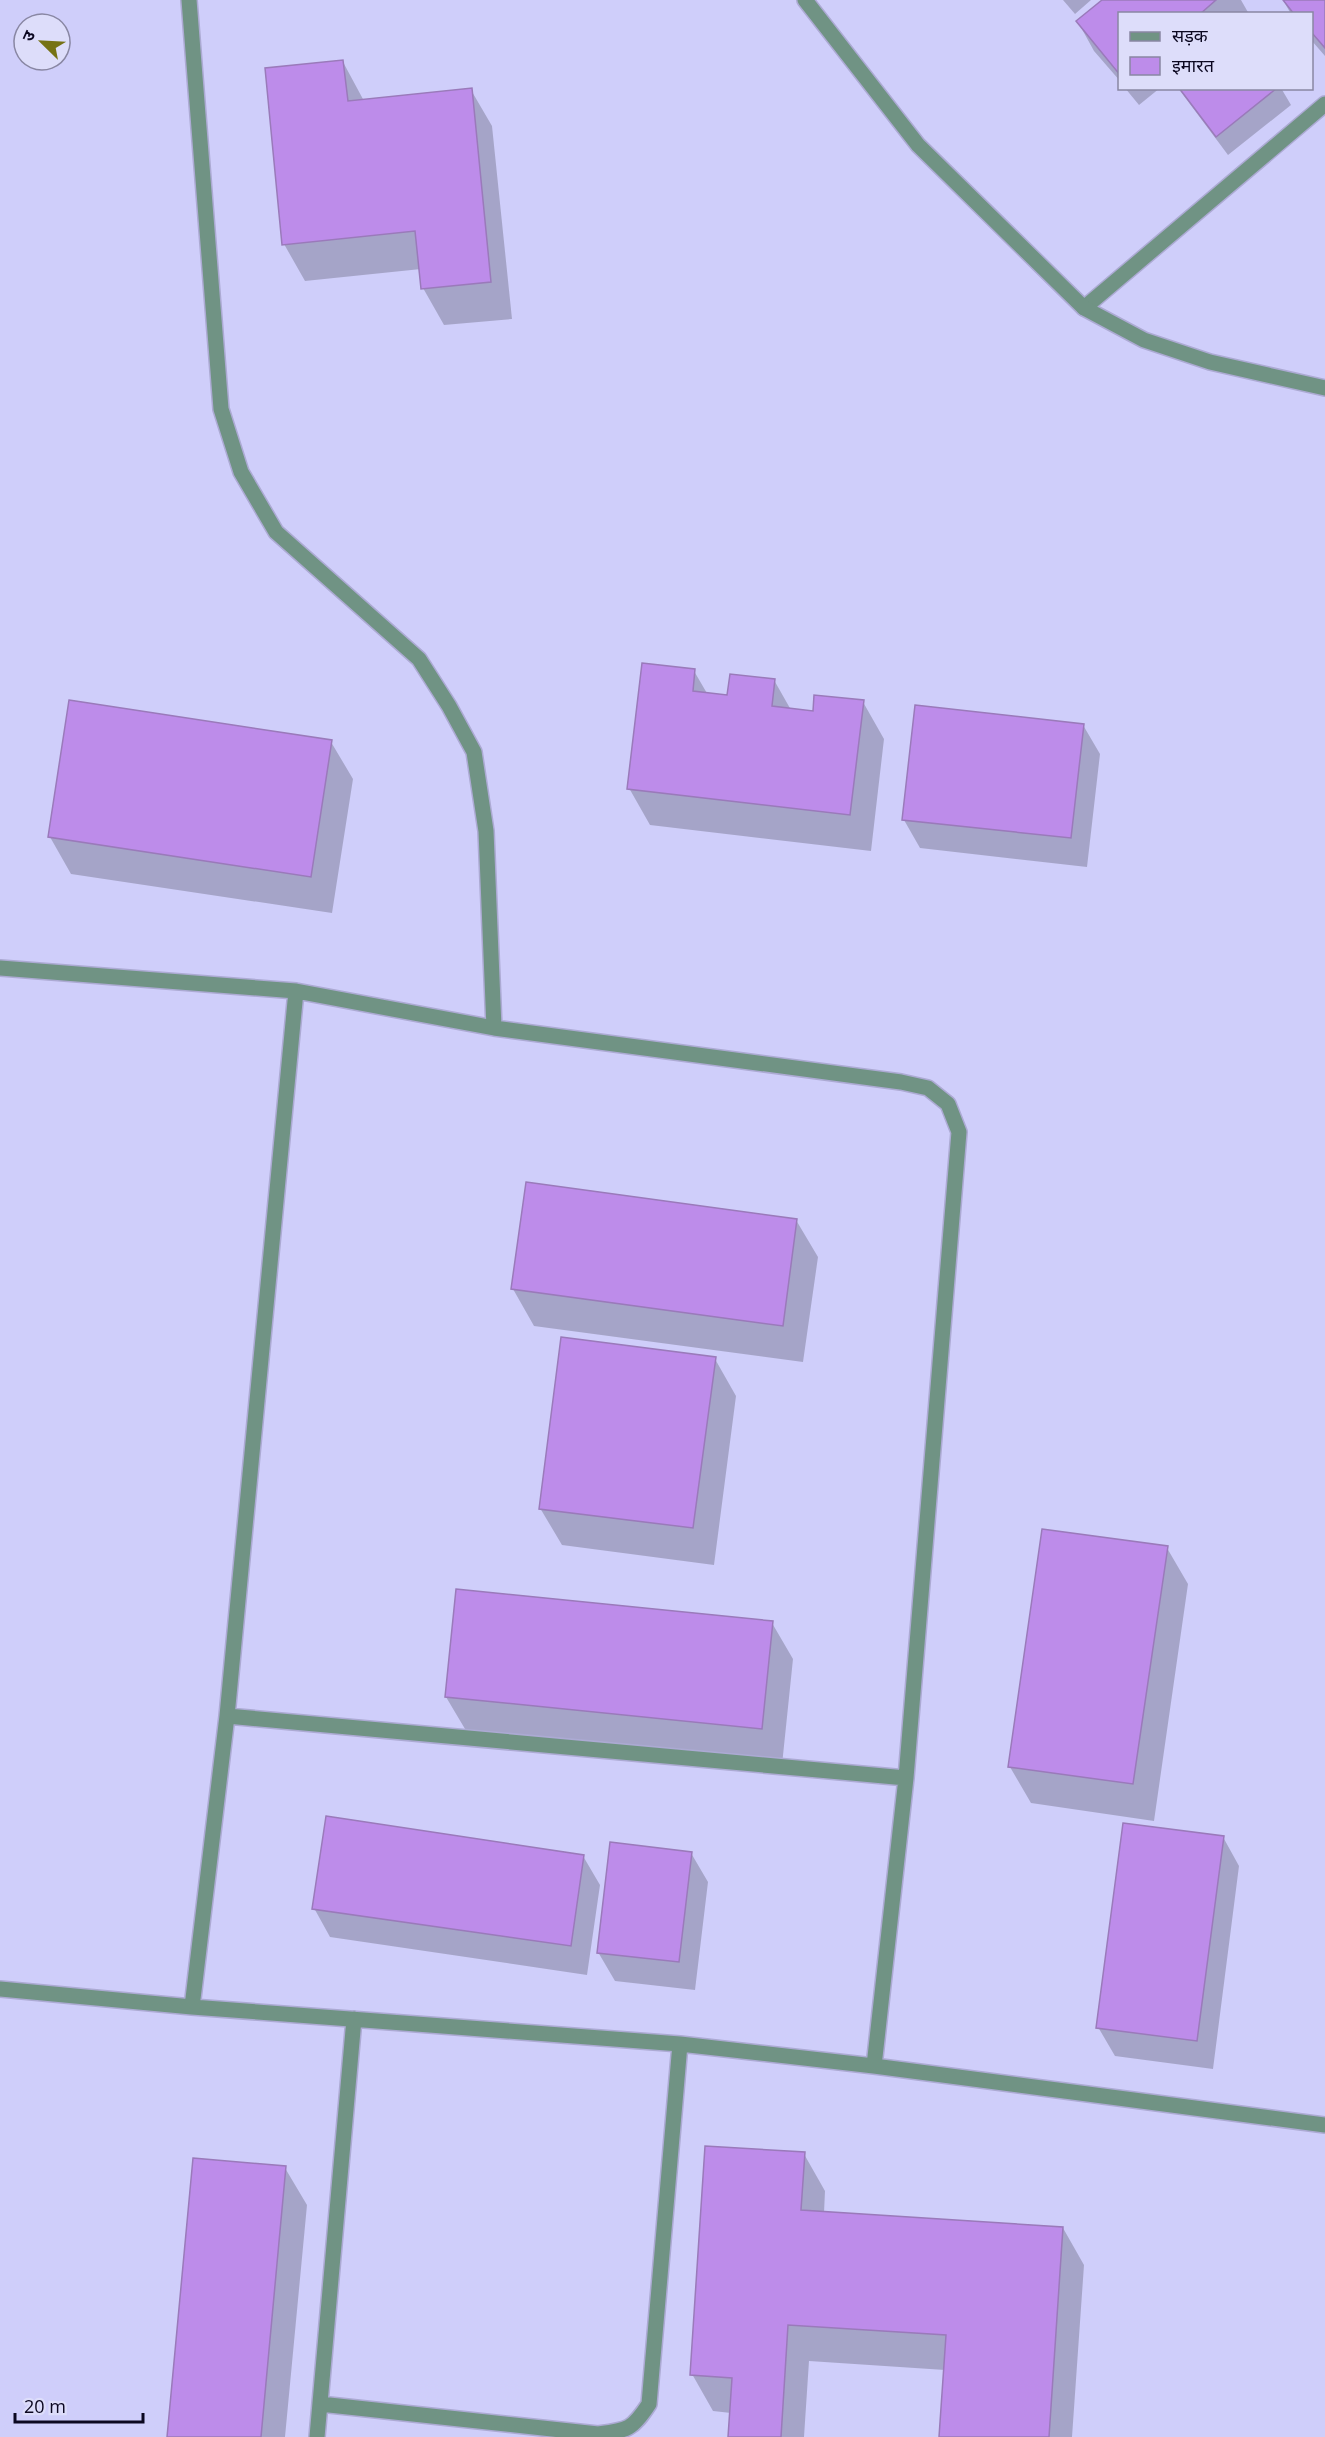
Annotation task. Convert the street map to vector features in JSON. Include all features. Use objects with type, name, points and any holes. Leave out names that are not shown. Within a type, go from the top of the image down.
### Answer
[{"type":"street","points":[[189,0],[221,409],[241,472],[276,532],[419,659],[449,706],[474,752],[486,831],[494,1028]]},
{"type":"street","points":[[805,0],[918,145],[1084,308],[1144,340],[1210,362],[1319,387],[1325,375]]},
{"type":"street","points":[[1084,308],[1325,104]]},
{"type":"street","points":[[0,968],[296,991],[494,1028],[901,1082],[928,1088],[948,1104],[959,1132],[906,1778],[874,2066]]},
{"type":"street","points":[[192,2007],[227,1716],[296,991]]},
{"type":"street","points":[[227,1716],[906,1778]]},
{"type":"street","points":[[0,1989],[192,2007],[680,2044],[874,2066],[1325,2125]]},
{"type":"street","points":[[317,2437],[354,2019]]},
{"type":"street","points":[[320,2404],[598,2434],[619,2431],[637,2424],[649,2404],[680,2044]]},
{"type":"building","points":[[1102,0],[1216,0],[1202,12],[1118,12],[1118,73],[1076,21]]},
{"type":"building","points":[[1283,0],[1325,0],[1325,48],[1313,34],[1313,12],[1292,12]]},
{"type":"building","points":[[343,60],[348,101],[472,88],[491,282],[421,289],[415,231],[282,245],[265,68]]},
{"type":"building","points":[[1181,90],[1275,90],[1216,137]]},
{"type":"building","points":[[642,663],[695,669],[693,691],[727,695],[730,674],[775,679],[772,706],[813,711],[814,695],[864,700],[850,815],[627,789]]},
{"type":"building","points":[[69,700],[332,740],[311,877],[48,837]]},
{"type":"building","points":[[915,705],[1084,724],[1071,838],[902,820]]},
{"type":"building","points":[[526,1182],[797,1219],[783,1326],[511,1289]]},
{"type":"building","points":[[561,1337],[716,1357],[693,1528],[539,1509]]},
{"type":"building","points":[[1042,1529],[1168,1546],[1133,1784],[1008,1767]]},
{"type":"building","points":[[456,1589],[773,1621],[762,1729],[445,1697]]},
{"type":"building","points":[[326,1816],[584,1855],[571,1946],[312,1909]]},
{"type":"building","points":[[1123,1823],[1224,1836],[1197,2041],[1096,2028]]},
{"type":"building","points":[[610,1842],[692,1852],[679,1962],[597,1953]]},
{"type":"building","points":[[705,2146],[805,2152],[801,2210],[1063,2227],[1049,2437],[939,2437],[946,2335],[788,2325],[781,2437],[728,2437],[732,2378],[690,2375]]},
{"type":"building","points":[[193,2158],[286,2166],[261,2437],[167,2437]]}]
